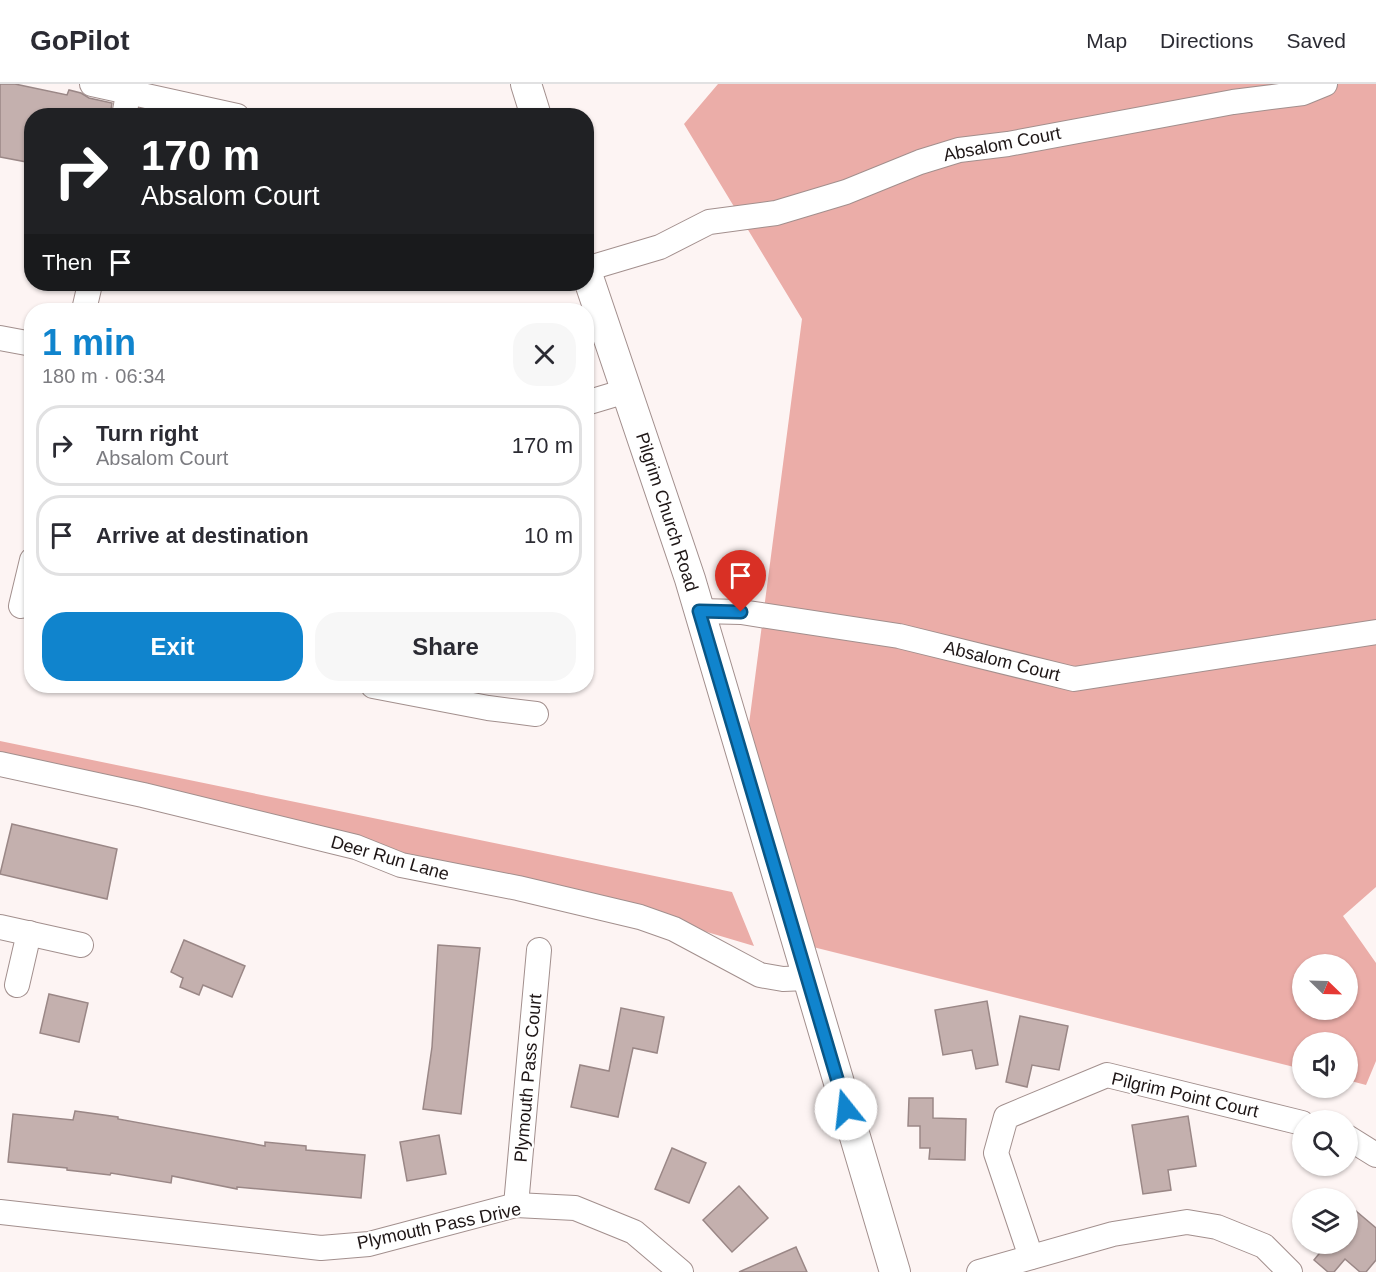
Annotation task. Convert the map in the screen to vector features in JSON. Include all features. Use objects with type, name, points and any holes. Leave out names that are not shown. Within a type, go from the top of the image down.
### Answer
[{"type":"street","points":[[92,84],[130,88],[206,108]]},
{"type":"street","points":[[526,84],[534,108]]},
{"type":"street","name":"Absalom Court","points":[[594,268],[660,247],[709,222],[776,213],[846,192],[921,162],[959,150],[1008,144],[1233,102],[1303,93],[1324,84]]},
{"type":"street","points":[[126,108],[130,88]]},
{"type":"street","name":"Pilgrim Church Road","points":[[593,291],[699,611],[895,1272]]},
{"type":"street","points":[[0,338],[24,342]]},
{"type":"street","points":[[594,401],[626,391]]},
{"type":"street","points":[[17,606],[24,585]]},
{"type":"street","name":"Absalom Court","points":[[699,611],[741,612],[899,636],[1074,679],[1376,632]]},
{"type":"street","points":[[410,693],[488,708],[536,714]]},
{"type":"street","name":"Deer Run Lane","points":[[0,764],[143,795],[344,844],[401,865],[518,888],[640,917],[674,929],[760,975],[783,979],[807,978]]},
{"type":"street","points":[[0,927],[81,945]]},
{"type":"street","points":[[17,985],[29,933]]},
{"type":"street","name":"Plymouth Pass Court","points":[[516,1205],[539,950]]},
{"type":"street","name":"Pilgrim Point Court","points":[[1030,1257],[996,1153],[1006,1118],[1107,1075],[1292,1121]]},
{"type":"street","points":[[1358,1144],[1376,1155]]},
{"type":"street","name":"Plymouth Pass Drive","points":[[0,1212],[321,1248],[369,1244],[516,1205],[575,1208],[634,1232],[681,1272]]},
{"type":"street","points":[[980,1272],[1113,1234],[1187,1222],[1216,1227],[1264,1246],[1290,1272]]},
{"type":"shaded area","points":[[718,84],[1376,84],[1376,887],[1343,916],[1376,963],[1376,1061],[1366,1085],[1358,1083],[1358,1032],[1292,1032],[1292,1067],[797,943],[744,762],[802,319],[684,124]]},
{"type":"shaded area","points":[[0,741],[732,892],[754,946],[559,888],[0,772]]},
{"type":"building","points":[[0,84],[15,84],[67,95],[69,90],[89,98],[112,103],[111,108],[24,108],[24,162],[0,157]]},
{"type":"building","points":[[12,824],[117,849],[107,899],[0,874]]},
{"type":"building","points":[[184,940],[245,966],[232,997],[203,985],[199,995],[180,987],[183,978],[171,972]]},
{"type":"building","points":[[438,945],[480,948],[461,1114],[423,1109],[432,1047]]},
{"type":"building","points":[[49,994],[88,1003],[79,1042],[40,1033]]},
{"type":"building","points":[[987,1001],[998,1065],[976,1069],[972,1050],[943,1055],[935,1010]]},
{"type":"building","points":[[621,1008],[664,1017],[657,1053],[633,1048],[618,1117],[571,1107],[580,1065],[609,1071]]},
{"type":"building","points":[[1020,1016],[1068,1026],[1059,1070],[1032,1065],[1027,1087],[1006,1082]]},
{"type":"building","points":[[909,1098],[933,1098],[933,1118],[966,1119],[965,1160],[929,1159],[930,1148],[920,1148],[920,1126],[908,1126]]},
{"type":"building","points":[[75,1111],[118,1117],[118,1119],[265,1146],[265,1142],[306,1146],[306,1150],[365,1155],[361,1198],[237,1187],[237,1189],[172,1176],[171,1183],[111,1173],[110,1175],[8,1162],[13,1114],[73,1120]]},
{"type":"building","points":[[1188,1116],[1196,1166],[1168,1170],[1171,1190],[1143,1194],[1132,1125]]},
{"type":"building","points":[[439,1135],[446,1174],[407,1181],[400,1142]]},
{"type":"building","points":[[672,1148],[706,1163],[689,1203],[655,1189]]},
{"type":"building","points":[[739,1186],[768,1218],[732,1252],[703,1220]]},
{"type":"building","points":[[1358,1213],[1376,1228],[1376,1260],[1366,1272],[1360,1272],[1345,1259],[1334,1272],[1328,1272],[1314,1260],[1319,1254],[1358,1254]]},
{"type":"building","points":[[796,1247],[807,1272],[739,1272]]},
{"type":"route","points":[[741,612],[699,611],[846,1109]]}]
